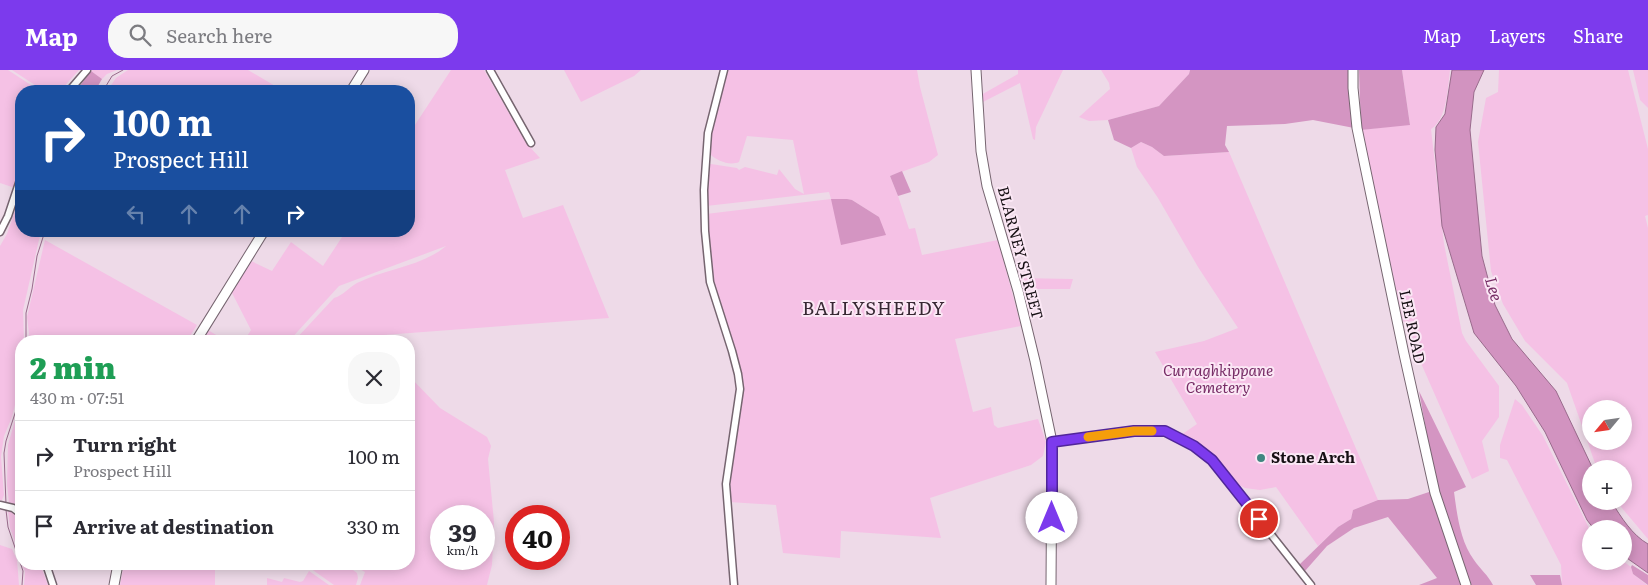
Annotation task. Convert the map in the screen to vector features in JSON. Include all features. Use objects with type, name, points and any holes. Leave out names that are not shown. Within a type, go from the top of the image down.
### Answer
[{"type":"street","points":[[74,85],[87,70]]},
{"type":"street","points":[[355,85],[364,70]]},
{"type":"street","points":[[490,70],[531,143]]},
{"type":"street","points":[[724,70],[708,133],[704,190],[705,231],[710,282],[732,351],[740,389],[726,484],[734,585]]},
{"type":"street","name":"BLARNEY STREET","points":[[976,70],[981,151],[988,187],[1018,291],[1052,442],[1053,566],[1051,585]]},
{"type":"street","name":"LEE ROAD","points":[[1353,70],[1357,128],[1404,354],[1435,493],[1466,585]]},
{"type":"street","points":[[0,232],[15,195]]},
{"type":"street","points":[[200,335],[260,237]]},
{"type":"street","points":[[1052,442],[1134,431],[1165,431],[1186,441],[1212,460],[1311,585]]},
{"type":"street","points":[[0,505],[15,510]]},
{"type":"street","points":[[48,570],[53,585]]},
{"type":"street","points":[[114,585],[117,570]]},
{"type":"green space","points":[[0,70],[8,70],[31,85],[15,85],[15,188],[0,183]]},
{"type":"green space","points":[[12,70],[79,70],[65,85],[35,85]]},
{"type":"green space","points":[[117,70],[107,74],[102,79],[91,71]]},
{"type":"green space","points":[[128,70],[248,70],[274,85],[111,85],[116,78]]},
{"type":"green space","points":[[451,70],[484,70],[527,144],[540,158],[505,170],[523,218],[563,205],[609,318],[383,335],[300,335],[334,298],[357,283],[415,263],[437,253],[446,246],[339,286],[294,335],[248,335],[251,330],[231,291],[249,260],[272,271],[291,242],[323,266],[342,237],[415,237],[415,125]]},
{"type":"green space","points":[[564,70],[641,70],[634,76],[581,102]]},
{"type":"green space","points":[[725,70],[917,70],[938,155],[929,162],[890,176],[909,229],[915,228],[922,255],[998,240],[1021,326],[955,339],[973,412],[991,407],[994,425],[998,428],[1038,419],[1046,442],[1043,456],[1031,465],[930,498],[941,538],[841,531],[840,558],[783,553],[776,505],[729,502],[728,485],[743,385],[741,373],[712,282],[706,214],[831,199],[829,192],[706,206],[708,165],[711,164],[737,168],[739,170],[745,167],[777,175],[779,169],[795,189],[804,194],[793,140],[747,136],[739,162],[728,163],[716,159],[710,154],[711,129]],"holes":[[[832,199],[852,200],[879,217]]]},
{"type":"green space","points":[[1018,70],[1063,70],[1036,127],[1035,140],[1033,139],[1020,83],[983,102],[981,95],[1018,74]]},
{"type":"green space","points":[[1101,70],[1190,70],[1189,74],[1159,106],[1108,120],[1089,121],[1079,117],[1110,89],[1109,83]]},
{"type":"green space","points":[[1402,70],[1450,70],[1444,111],[1436,125],[1431,129],[1444,244],[1462,333],[1499,386],[1499,417],[1482,441],[1489,471],[1472,479],[1413,345],[1412,328],[1403,321],[1361,130],[1410,124]]},
{"type":"green space","points":[[1499,70],[1628,70],[1648,149],[1648,215],[1645,216],[1648,228],[1648,539],[1624,510],[1632,510],[1632,460],[1594,460],[1590,450],[1632,450],[1632,400],[1582,400],[1582,426],[1567,383],[1525,341],[1503,304],[1491,271],[1478,142],[1486,98],[1498,92]]},
{"type":"green space","points":[[1633,70],[1648,70],[1648,108],[1640,100]]},
{"type":"green space","name":"Curraghkippane Cemetery","points":[[1141,142],[1164,156],[1229,152],[1378,500],[1353,510],[1351,519],[1338,527],[1318,546],[1276,487],[1260,490],[1245,488],[1237,484],[1220,464],[1181,435],[1197,424],[1155,352],[1204,341],[1238,328],[1137,167],[1131,148]]},
{"type":"green space","points":[[15,211],[15,237],[40,237],[23,310],[24,335],[15,335],[15,405],[4,436],[1,457],[4,495],[2,500],[0,500],[0,246],[7,234]]},
{"type":"green space","points":[[45,240],[197,325],[191,335],[29,335],[27,317]]},
{"type":"green space","points":[[1018,278],[1073,279],[1070,289],[1022,289]]},
{"type":"green space","points":[[208,330],[216,335],[205,335]]},
{"type":"green space","points":[[415,382],[440,408],[487,437],[491,446],[488,459],[492,505],[430,505],[430,570],[491,570],[487,585],[360,585],[365,572],[362,570],[415,570]]},
{"type":"green space","points":[[1515,399],[1522,405],[1543,436],[1585,520],[1582,520],[1582,570],[1632,570],[1633,574],[1647,585],[1562,585],[1561,565],[1507,460],[1500,458],[1500,445]]},
{"type":"green space","points":[[15,420],[15,506],[9,503],[7,485],[8,445]]},
{"type":"green space","points":[[8,511],[15,513],[15,542],[10,528]]},
{"type":"green space","points":[[0,545],[12,549],[15,556],[15,570],[18,570],[19,585],[0,585]]},
{"type":"green space","points":[[24,570],[42,570],[48,585],[24,585]]},
{"type":"green space","points":[[123,570],[215,570],[215,585],[120,585]]},
{"type":"green space","points":[[313,570],[353,570],[357,573],[356,585],[334,585]]},
{"type":"green space","points":[[309,571],[329,585],[267,585],[267,578],[282,582],[284,578],[303,581]]},
{"type":"shaded area","points":[[1190,70],[1349,70],[1349,91],[1354,128],[1313,120],[1285,124],[1227,126],[1225,145],[1229,152],[1164,156],[1141,142],[1131,148],[1114,140],[1108,120],[1159,106],[1189,74]]},
{"type":"shaded area","points":[[1359,70],[1402,70],[1410,125],[1361,130]]},
{"type":"shaded area","points":[[1452,70],[1484,70],[1474,92],[1470,130],[1482,256],[1495,305],[1512,339],[1556,391],[1582,446],[1582,450],[1584,450],[1589,460],[1582,460],[1582,510],[1545,432],[1516,386],[1474,333],[1442,226],[1435,150],[1436,127],[1445,114]]},
{"type":"shaded area","points":[[91,71],[102,79],[98,85],[80,85]]},
{"type":"shaded area","points":[[902,171],[911,192],[898,196],[890,176]]},
{"type":"shaded area","points":[[831,199],[852,200],[879,217],[886,235],[841,245]]},
{"type":"shaded area","points":[[1419,391],[1466,487],[1454,492],[1456,509],[1465,544],[1469,553],[1493,585],[1470,585],[1437,491]]},
{"type":"shaded area","points":[[1432,491],[1463,585],[1419,585],[1437,578],[1388,517],[1354,528],[1327,546],[1305,571],[1299,565],[1338,527],[1351,519],[1353,510],[1378,500],[1408,499]]},
{"type":"shaded area","points":[[1582,510],[1617,510],[1624,520],[1587,520]]},
{"type":"shaded area","points":[[1632,531],[1648,544],[1648,573],[1632,562]]},
{"type":"shaded area","points":[[1632,565],[1648,575],[1648,585],[1633,574]]},
{"type":"shaded area","points":[[1530,575],[1560,575],[1562,585],[1536,585]]},
{"type":"waterway","points":[[107,85],[112,76],[123,70]]},
{"type":"waterway","points":[[26,335],[26,313],[37,256],[43,237]]},
{"type":"waterway","points":[[6,504],[4,453],[15,413]]},
{"type":"waterway","points":[[6,510],[8,527],[15,548]]},
{"type":"waterway","points":[[22,585],[23,570]]},
{"type":"slow traffic","points":[[1088,437],[1134,431],[1152,431]]},
{"type":"place","name":"Stone Arch","points":[[1261,458]]},
{"type":"district","name":"BALLYSHEEDY","points":[[874,309]]},
{"type":"route","points":[[1052,518],[1052,442],[1134,431],[1165,431],[1194,446],[1212,460],[1259,519]]},
{"type":"water label","name":"Lee","points":[[1494,289]]}]
